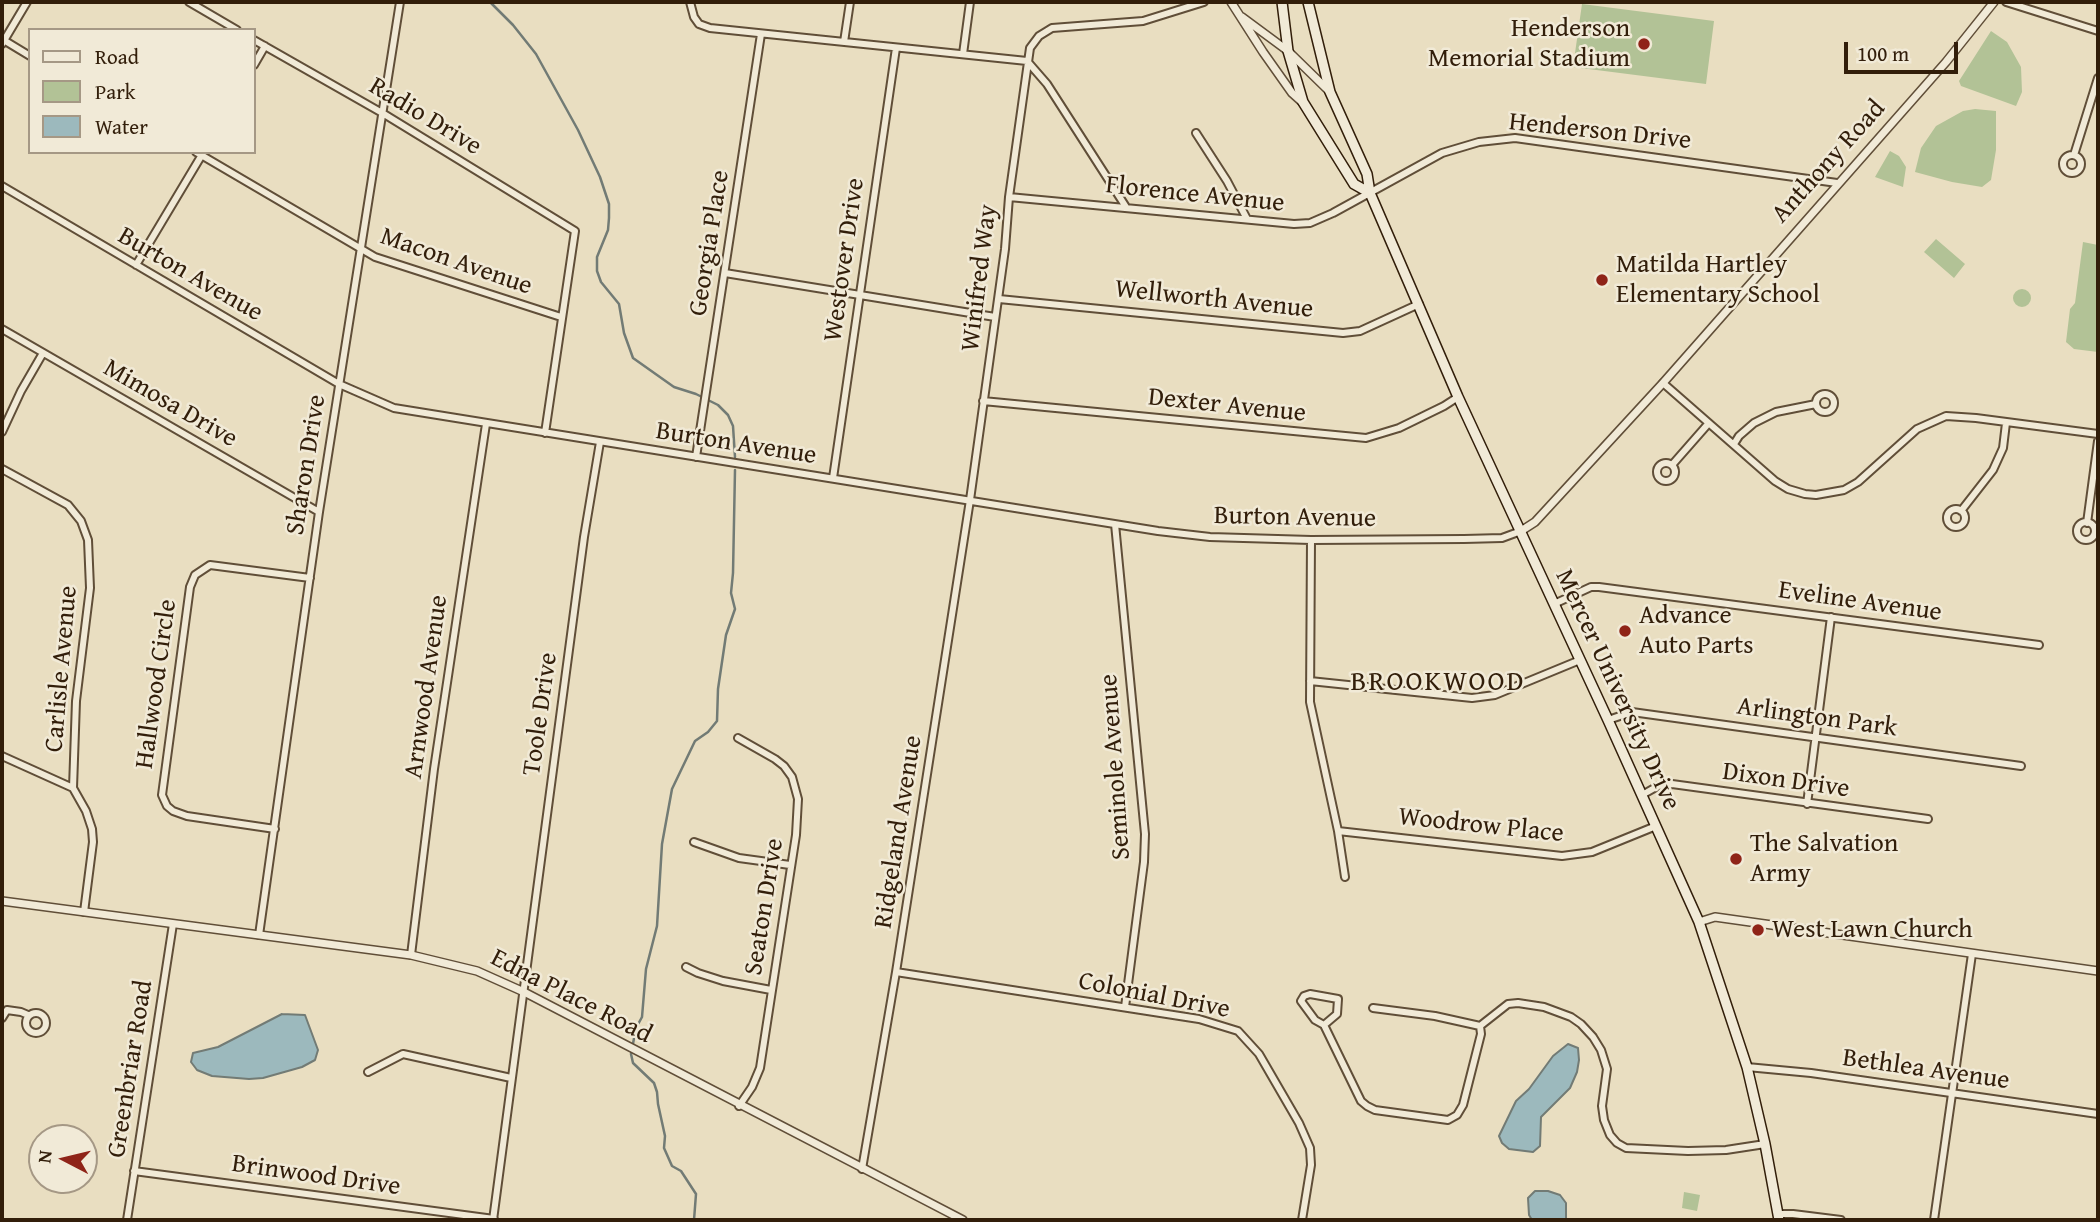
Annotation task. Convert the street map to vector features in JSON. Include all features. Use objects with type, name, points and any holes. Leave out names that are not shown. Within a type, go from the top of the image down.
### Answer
[{"type":"main road","name":"Mercer University Drive","points":[[1282,2],[1288,51],[1303,102],[1354,184],[1370,193]]},
{"type":"main road","name":"Mercer University Drive","points":[[1308,2],[1330,92],[1367,174],[1370,193],[1458,397],[1699,922],[1747,1067],[1779,1217]]},
{"type":"street","points":[[27,2],[2,41],[28,55]]},
{"type":"street","points":[[189,2],[234,28]]},
{"type":"street","name":"Sharon Drive","points":[[260,935],[319,512],[400,2]]},
{"type":"street","points":[[690,2],[694,17],[699,24],[706,27],[1027,61],[1047,85],[1126,207]]},
{"type":"street","points":[[845,42],[850,2]]},
{"type":"street","points":[[963,54],[970,2]]},
{"type":"street","points":[[1027,61],[1032,43],[1052,27],[1143,21],[1204,2]]},
{"type":"street","points":[[1231,2],[1242,16],[1288,51],[1330,92]]},
{"type":"street","name":"Anthony Road","points":[[1521,531],[1535,522],[1663,383],[1946,62],[1994,2]]},
{"type":"street","points":[[2006,2],[2098,31]]},
{"type":"street","points":[[1242,16],[1246,27],[1292,93],[1303,102]]},
{"type":"street","name":"Georgia Place","points":[[696,457],[761,34]]},
{"type":"street","name":"Radio Drive","points":[[256,41],[384,114],[575,231],[561,317]]},
{"type":"street","points":[[256,62],[265,46]]},
{"type":"street","name":"Westover Drive","points":[[833,478],[896,48]]},
{"type":"street","name":"Winifred Way","points":[[970,500],[999,299],[1027,61]]},
{"type":"street","points":[[2074,155],[2098,78]]},
{"type":"street","points":[[1196,133],[1227,181],[1247,219]]},
{"type":"street","name":"Henderson Drive","points":[[1370,193],[1442,153],[1479,142],[1515,138],[1837,183]]},
{"type":"street","points":[[136,265],[199,154]]},
{"type":"street","name":"Macon Avenue","points":[[202,154],[375,257],[561,317]]},
{"type":"street","name":"Burton Avenue","points":[[2,187],[339,384],[394,408],[1210,537],[1311,540],[1502,538],[1521,531]]},
{"type":"street","name":"Florence Avenue","points":[[1009,197],[1294,224],[1310,223],[1333,214],[1370,193]]},
{"type":"street","points":[[725,273],[995,317]]},
{"type":"street","name":"Wellworth Avenue","points":[[999,299],[1343,332],[1360,331],[1419,304]]},
{"type":"street","points":[[545,433],[561,317]]},
{"type":"street","name":"Mimosa Drive","points":[[2,329],[319,512]]},
{"type":"street","points":[[2,432],[21,390],[43,353]]},
{"type":"street","points":[[1663,383],[1775,481],[1795,492],[1816,495],[1844,490],[1858,482],[1911,434],[1933,420],[1959,416],[2098,434]]},
{"type":"street","name":"Dexter Avenue","points":[[983,401],[1366,438],[1399,428],[1444,407],[1458,397]]},
{"type":"street","points":[[1734,444],[1754,423],[1776,412],[1816,404]]},
{"type":"street","points":[[1961,510],[1993,470],[2003,448],[2006,423]]},
{"type":"street","name":"Arnwood Avenue","points":[[411,955],[434,769],[486,424]]},
{"type":"street","points":[[1672,465],[1709,424]]},
{"type":"street","points":[[2087,523],[2098,441]]},
{"type":"street","name":"Toole Drive","points":[[493,1220],[582,551],[600,442]]},
{"type":"street","name":"Carlisle Avenue","points":[[2,469],[68,505],[81,520],[88,540],[90,588],[76,701],[73,788],[86,811],[92,829],[93,842],[84,912]]},
{"type":"street","name":"Ridgeland Avenue","points":[[862,1170],[970,500]]},
{"type":"street","name":"Seminole Avenue","points":[[1115,524],[1145,834],[1144,862],[1125,1007]]},
{"type":"street","points":[[1311,540],[1310,702],[1338,831],[1345,877]]},
{"type":"street","name":"Hallwood Circle","points":[[275,829],[187,816],[173,811],[164,802],[162,789],[190,587],[195,575],[210,565],[310,578]]},
{"type":"street","name":"Eveline Avenue","points":[[1554,604],[1584,590],[1599,587],[2039,645]]},
{"type":"street","points":[[1807,804],[1831,617]]},
{"type":"street","points":[[1310,681],[1472,698],[1494,695],[1580,660]]},
{"type":"street","name":"Arlington Park","points":[[1608,720],[1632,712],[2021,766]]},
{"type":"street","name":"Seaton Drive","points":[[738,738],[775,759],[792,777],[796,787],[798,811],[760,1068],[752,1087],[739,1106]]},
{"type":"street","points":[[2,756],[73,788]]},
{"type":"street","name":"Dixon Drive","points":[[1642,795],[1658,786],[1672,784],[1928,819]]},
{"type":"street","name":"Woodrow Place","points":[[1338,831],[1562,856],[1592,852],[1656,826]]},
{"type":"street","points":[[694,842],[738,858],[790,865]]},
{"type":"street","name":"Edna Place Road","points":[[2,901],[411,955],[477,971],[524,992],[862,1170],[963,1220]]},
{"type":"street","points":[[1699,922],[1715,917],[2098,971]]},
{"type":"street","name":"Greenbriar Road","points":[[127,1220],[173,924]]},
{"type":"street","points":[[1934,1220],[1972,954]]},
{"type":"street","points":[[686,967],[723,981],[771,990]]},
{"type":"street","name":"Colonial Drive","points":[[896,972],[1213,1022],[1238,1031],[1250,1041],[1259,1054],[1299,1123],[1310,1148],[1311,1165],[1302,1220]]},
{"type":"street","points":[[1324,1025],[1337,1014],[1338,999],[1318,995],[1304,996],[1301,1001],[1304,1007],[1324,1025],[1361,1101],[1367,1106],[1375,1110],[1448,1120],[1457,1115],[1463,1105],[1481,1034],[1480,1026]]},
{"type":"street","points":[[1480,1026],[1499,1009],[1518,1003],[1558,1011],[1581,1024],[1593,1037],[1605,1059],[1607,1069],[1602,1106],[1606,1128],[1617,1143],[1626,1148],[1651,1151],[1726,1150],[1765,1144]]},
{"type":"street","points":[[1373,1008],[1435,1016],[1480,1026]]},
{"type":"street","points":[[2,1018],[7,1010],[27,1015]]},
{"type":"street","points":[[368,1072],[403,1054],[511,1078]]},
{"type":"street","name":"Bethlea Avenue","points":[[1747,1067],[1811,1073],[2098,1114]]},
{"type":"street","name":"Brinwood Drive","points":[[134,1171],[493,1220]]},
{"type":"street","points":[[1779,1217],[1793,1214],[1841,1220]]},
{"type":"green space","name":"Henderson Memorial Stadium","points":[[1582,4],[1714,21],[1706,84],[1573,67]]},
{"type":"green space","points":[[1991,31],[2007,42],[2021,67],[2022,92],[2016,106],[1961,86],[1959,81]]},
{"type":"green space","points":[[1963,111],[1996,111],[1996,150],[1991,180],[1982,187],[1915,172],[1921,148],[1936,126]]},
{"type":"green space","points":[[1890,151],[1899,156],[1906,167],[1903,187],[1875,177]]},
{"type":"green space","points":[[1936,239],[1965,264],[1954,278],[1924,252]]},
{"type":"green space","points":[[2083,242],[2098,245],[2098,352],[2074,349],[2066,342],[2070,309],[2075,303]]},
{"type":"green space","points":[[2022,289],[2028,292],[2031,298],[2028,304],[2022,307],[2016,304],[2013,298],[2016,292]]},
{"type":"green space","points":[[1684,1192],[1700,1195],[1697,1211],[1682,1208]]},
{"type":"water","points":[[282,1014],[305,1015],[318,1050],[315,1060],[302,1067],[263,1078],[249,1079],[212,1076],[197,1070],[191,1062],[193,1053],[218,1047]]},
{"type":"water","points":[[1568,1044],[1578,1048],[1577,1072],[1570,1088],[1541,1117],[1540,1146],[1533,1152],[1509,1149],[1499,1136],[1516,1101],[1529,1089],[1553,1056]]},
{"type":"water","points":[[1535,1191],[1560,1195],[1566,1203],[1566,1220],[1532,1220],[1528,1198]]},
{"type":"waterway","points":[[490,2],[536,54],[578,130],[600,177],[609,204],[609,218],[608,230],[597,257],[597,271],[601,282],[619,304],[624,333],[633,358],[674,387],[718,405],[728,415],[733,426],[735,457]]},
{"type":"waterway","points":[[694,1220],[696,1194],[681,1171],[672,1166],[664,1148],[665,1136],[654,1083],[633,1063],[631,1054],[636,1028],[642,1017],[646,969],[657,926],[662,844],[672,789],[695,741],[717,721],[718,689],[726,635],[735,609],[731,593],[735,470]]},
{"type":"place","name":"Henderson Memorial Stadium","points":[[1644,44]]},
{"type":"place","name":"Matilda Hartley Elementary School","points":[[1602,280]]},
{"type":"place","name":"Advance Auto Parts","points":[[1625,631]]},
{"type":"place","name":"The Salvation Army","points":[[1736,859]]},
{"type":"place","name":"West Lawn Church","points":[[1758,930]]},
{"type":"district","name":"BROOKWOOD","points":[[1438,683]]}]
